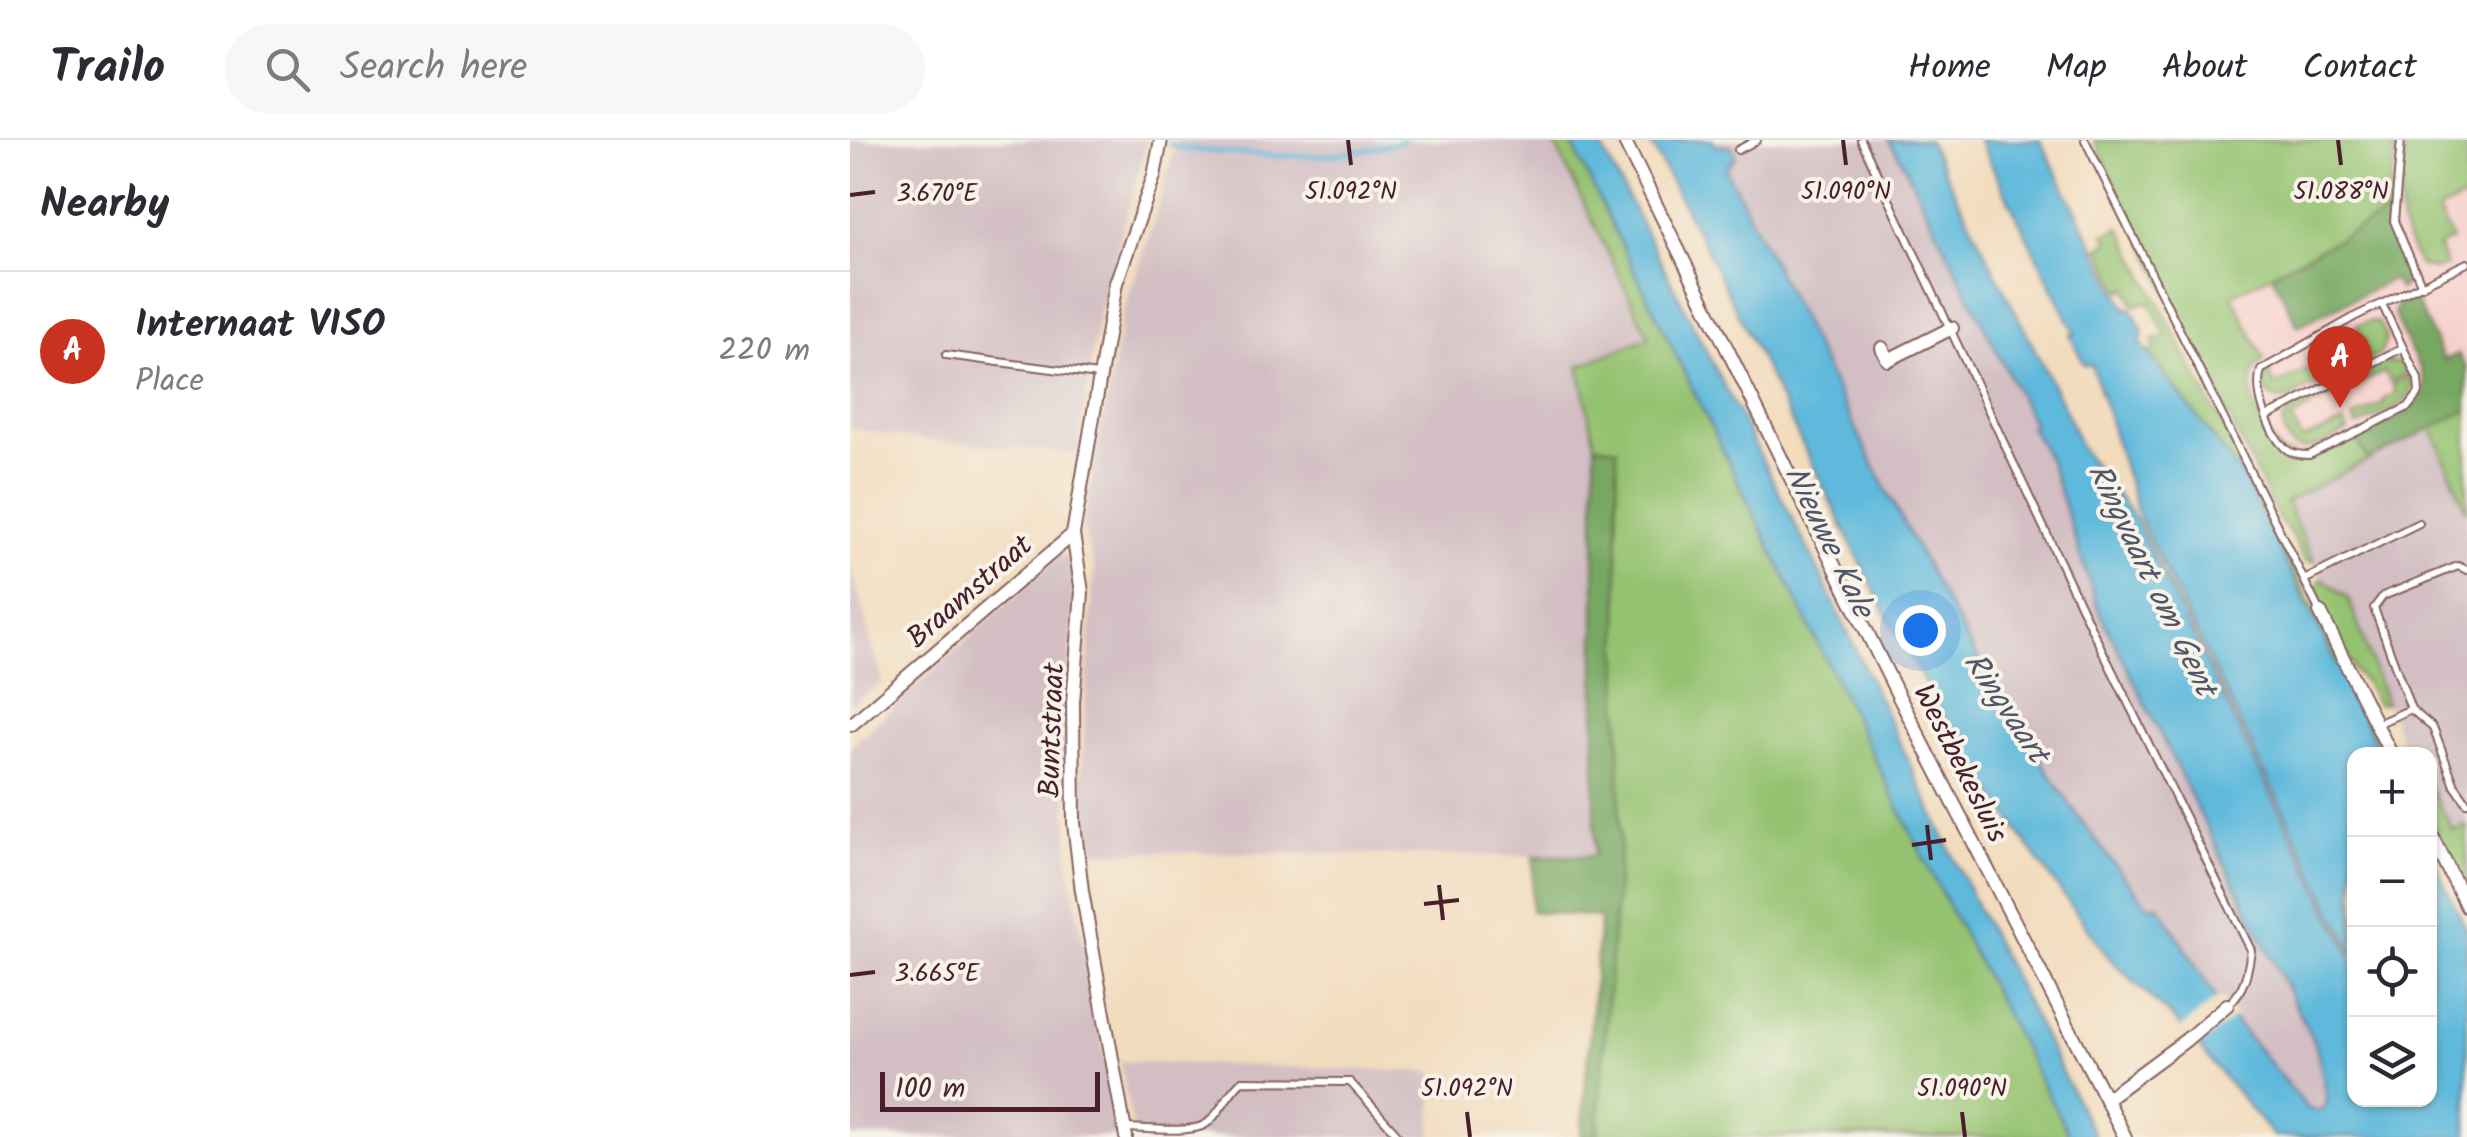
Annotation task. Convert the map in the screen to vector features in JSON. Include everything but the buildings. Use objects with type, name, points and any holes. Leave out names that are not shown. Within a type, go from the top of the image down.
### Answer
[{"type":"street","name":"Buntstraat","points":[[1126,1132],[1082,891],[1074,823],[1073,702],[1082,592],[1073,534],[1116,283],[1154,176],[1162,140]]},
{"type":"street","name":"Westbekesluis","points":[[1624,140],[1856,612],[2126,1137]]},
{"type":"street","points":[[1882,348],[1888,360],[1952,328]]},
{"type":"street","points":[[1898,355],[1904,369]]},
{"type":"street","name":"Braamstraat","points":[[852,724],[1073,534]]},
{"type":"street","points":[[2320,612],[2388,747]]},
{"type":"street","points":[[2432,837],[2467,907]]},
{"type":"street","points":[[2106,1099],[2227,1006]]},
{"type":"lane","points":[[1738,150],[1757,140]]},
{"type":"lane","points":[[1862,140],[2093,632],[2251,950],[2238,997],[2227,1006]]},
{"type":"lane","points":[[2085,140],[2320,612]]},
{"type":"lane","points":[[2401,140],[2394,220],[2422,286]]},
{"type":"lane","points":[[2382,304],[2418,379],[2419,393],[2408,407],[2309,455],[2297,455],[2285,448],[2260,399],[2257,383],[2261,370],[2269,362],[2382,304],[2467,264]]},
{"type":"lane","points":[[2268,416],[2402,348]]},
{"type":"lane","points":[[946,355],[1100,375]]},
{"type":"lane","points":[[2304,580],[2419,523]]},
{"type":"lane","points":[[2467,570],[2458,566],[2383,596],[2374,608],[2410,709],[2433,728],[2455,786],[2467,803]]},
{"type":"lane","points":[[2376,724],[2410,709]]},
{"type":"lane","points":[[1126,1132],[1192,1129],[1208,1123],[1228,1092],[1242,1081],[1350,1082],[1397,1134]]},
{"type":"shaded area","points":[[850,140],[1147,140],[1099,312],[1077,454],[899,437],[850,428]]},
{"type":"shaded area","points":[[1177,140],[1553,140],[1650,338],[1579,367],[1595,445],[1595,857],[1085,851],[1081,785],[1094,567],[1083,527],[1123,312]]},
{"type":"shaded area","points":[[1712,140],[1888,140],[1901,159],[2049,460],[2098,609],[2317,1049],[2328,1101],[2321,1111],[2308,1109],[2217,1000],[2159,905],[2149,907],[2129,884],[2048,772],[1995,689],[1942,599],[1725,168],[1736,156]]},
{"type":"shaded area","points":[[2108,140],[2467,140],[2467,410],[2286,502]]},
{"type":"shaded area","points":[[2432,428],[2467,513],[2467,826],[2454,830],[2437,800],[2437,747],[2406,747],[2398,733],[2349,600],[2322,578],[2286,502]]},
{"type":"shaded area","points":[[1065,555],[1071,562],[1074,586],[1064,731],[1069,864],[1119,1137],[850,1137],[850,747],[1059,556]]},
{"type":"shaded area","points":[[850,564],[883,683],[850,705]]},
{"type":"shaded area","points":[[1120,1061],[1434,1072],[1431,1137],[1135,1137]]},
{"type":"green space","points":[[1553,140],[1570,140],[1926,863],[2070,1137],[1597,1137],[1620,844],[1617,448],[1595,445],[1579,366],[1649,337]]},
{"type":"green space","points":[[2094,140],[2396,140],[2388,213],[2232,295],[2264,359],[2252,381],[2254,406],[2281,452],[2310,460],[2356,438],[2368,460],[2286,502],[2314,562],[2304,560],[2279,520]]},
{"type":"green space","points":[[2406,140],[2467,142],[2467,197],[2438,211],[2452,240],[2438,247],[2446,266],[2434,270],[2419,265],[2404,233],[2400,204]]},
{"type":"green space","points":[[2388,213],[2404,266],[2405,285],[2400,290],[2393,279],[2298,326],[2272,274]]},
{"type":"green space","points":[[2120,227],[2383,747],[2378,747],[2245,480],[2149,353],[2156,349],[2153,341],[2166,335],[2148,301],[2135,306],[2127,288],[2121,291],[2099,247],[2109,242],[2105,234]]},
{"type":"green space","points":[[2414,297],[2444,360],[2458,354],[2467,368],[2467,410],[2368,460],[2356,438],[2404,414],[2422,396],[2422,372],[2394,314],[2397,305]]},
{"type":"green space","points":[[2378,322],[2387,337],[2381,353],[2287,400],[2273,398],[2265,391],[2264,374],[2268,369],[2274,386],[2365,341],[2356,325]]},
{"type":"green space","points":[[2384,362],[2401,363],[2408,372],[2390,381],[2385,372],[2292,418],[2302,440],[2344,423],[2348,431],[2317,446],[2298,448],[2290,444],[2283,421],[2288,411]]},
{"type":"green space","points":[[2410,376],[2409,394],[2403,402],[2357,426],[2353,418],[2384,403],[2396,393],[2392,384]]},
{"type":"green space","points":[[2467,410],[2467,513],[2432,428]]},
{"type":"green space","points":[[1595,445],[1617,448],[1620,844],[1597,1137],[1581,1137],[1600,917],[1531,911],[1534,856],[1595,856]]},
{"type":"green space","points":[[2322,578],[2349,599],[2386,703],[2377,704],[2355,672],[2318,599],[2316,587]]},
{"type":"green space","points":[[2437,801],[2453,830],[2467,826],[2467,886],[2437,835]]},
{"type":"water","points":[[1570,140],[1598,140],[1813,559],[1977,907],[2095,1137],[2070,1137],[1926,863]]},
{"type":"water","points":[[1649,140],[1712,140],[1715,145],[1732,147],[1736,156],[1726,169],[1903,522],[1979,661],[2065,797],[2149,906],[2158,904],[2217,1000],[2308,1109],[2321,1111],[2328,1101],[2317,1049],[2098,609],[2049,460],[2030,426],[2033,424],[1888,140],[1928,140],[2065,409],[2080,447],[2134,517],[2347,947],[2347,1107],[2437,1107],[2437,868],[2467,930],[2467,1137],[2274,1137],[2183,1028],[2109,958],[2028,846],[1949,725],[1887,616]]},
{"type":"water","points":[[1979,140],[2040,140],[2126,309],[2131,308],[2144,334],[2140,339],[2142,345],[2245,480],[2378,747],[2347,747],[2347,940],[2140,520],[2092,365],[2084,364],[2070,335],[2075,333]]},
{"type":"pier","points":[[2220,996],[2236,1016],[2194,1050],[2178,1030]]},
{"type":"waterway","points":[[1170,144],[1185,149],[1295,156],[1350,153],[1404,140]]},
{"type":"place","name":"Internaat VISO","points":[[2340,408]]},
{"type":"water label","name":"Nieuwe Kale","points":[[1830,541]]},
{"type":"water label","name":"Ringvaart om Gent","points":[[2153,579]]},
{"type":"water label","name":"Ringvaart","points":[[2007,707]]}]
